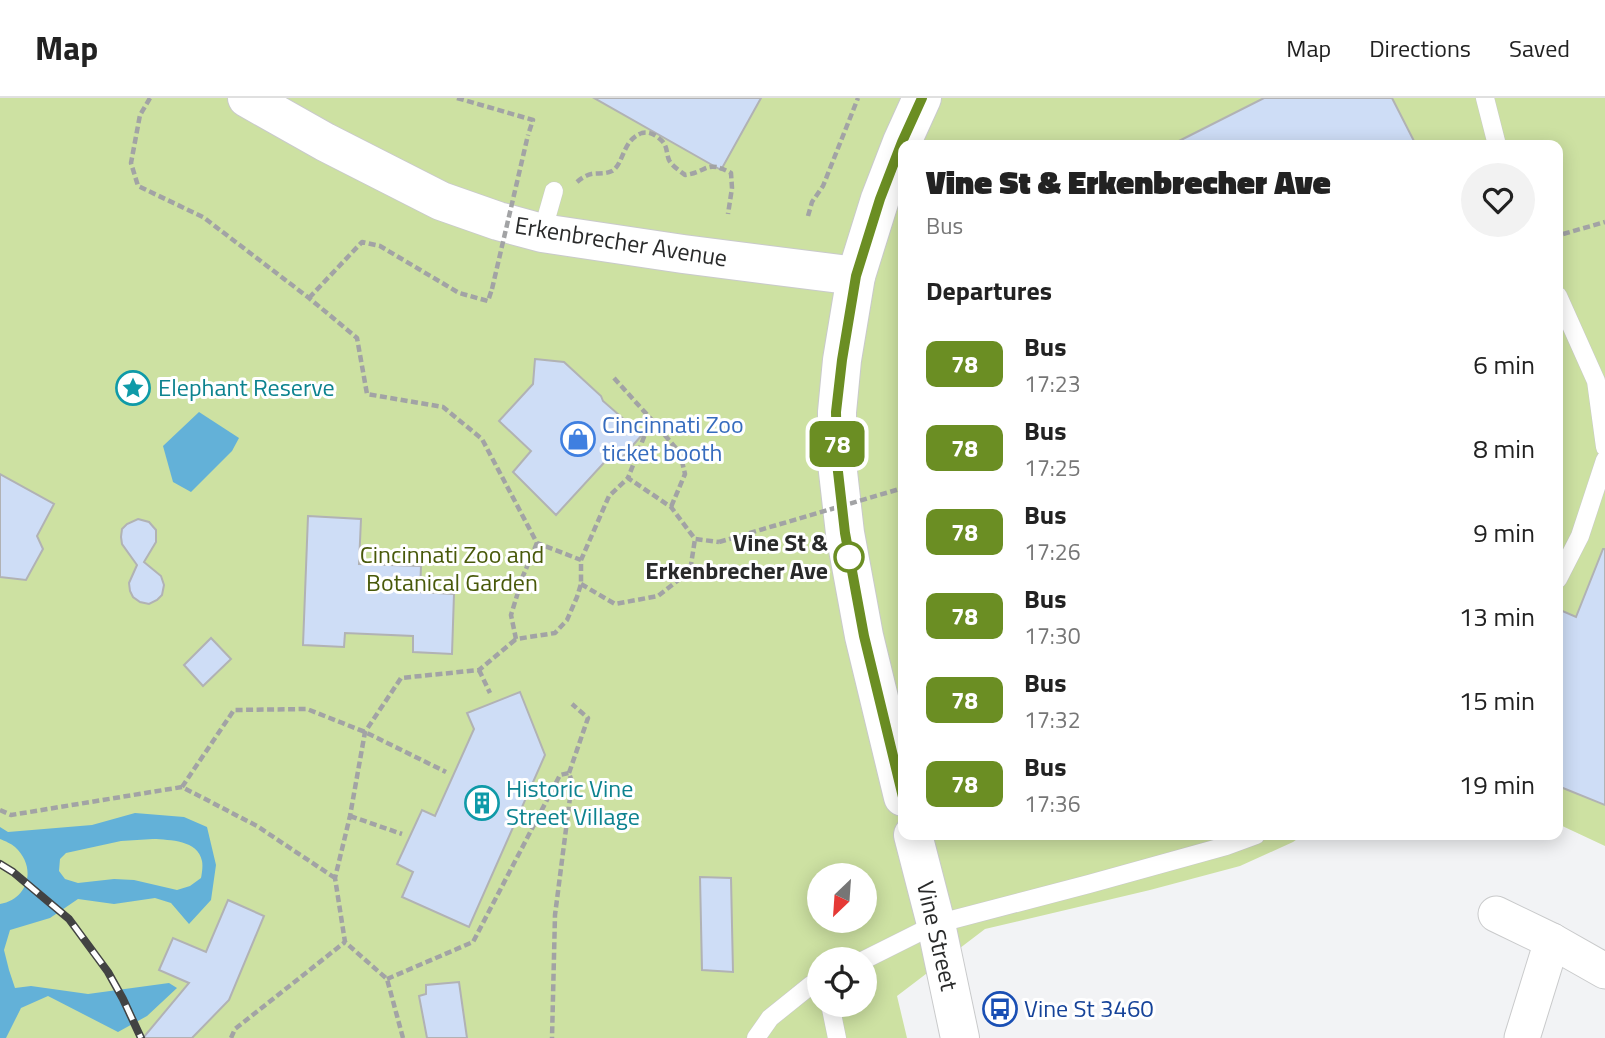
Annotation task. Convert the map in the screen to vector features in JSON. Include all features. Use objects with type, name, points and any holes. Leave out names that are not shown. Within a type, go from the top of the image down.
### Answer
[{"type":"main road","name":"Erkenbrecher Avenue","points":[[247,98],[325,142],[441,201],[498,221],[542,233],[856,276]]},
{"type":"main road","points":[[903,140],[922,98]]},
{"type":"main road","points":[[898,152],[856,276],[836,412],[837,463],[845,533],[864,636],[898,776]]},
{"type":"main road","name":"Vine Street","points":[[914,840],[936,924],[960,1038]]},
{"type":"street","points":[[1496,914],[1605,971]]},
{"type":"street","points":[[1522,1038],[1552,942]]},
{"type":"lane","points":[[1485,98],[1496,140]]},
{"type":"lane","points":[[542,233],[562,189]]},
{"type":"lane","points":[[1563,307],[1596,381],[1605,447]]},
{"type":"lane","points":[[1563,569],[1580,536],[1605,460]]},
{"type":"lane","points":[[877,954],[936,924],[1242,840]]},
{"type":"lane","points":[[756,1038],[770,1018],[807,988]]},
{"type":"lane","points":[[833,1017],[837,1038]]},
{"type":"path","points":[[149,98],[140,115],[131,163],[138,186],[204,217],[357,338],[366,394],[443,407],[482,439],[537,544],[581,560]]},
{"type":"path","points":[[309,298],[362,242],[380,246],[459,293],[488,301],[533,120],[457,98]]},
{"type":"path","points":[[808,216],[812,202],[823,187],[858,98]]},
{"type":"path","points":[[562,189],[592,173],[611,172],[630,141],[647,132],[663,141],[669,160],[685,175],[696,174],[708,167],[720,167],[731,173],[728,214]]},
{"type":"path","points":[[1563,234],[1605,222]]},
{"type":"path","points":[[614,379],[680,453],[685,474],[671,507]]},
{"type":"path","points":[[404,1038],[387,979],[345,943],[335,878],[350,816],[365,732],[401,678],[479,670],[516,639],[555,633],[566,620],[577,597],[581,560],[609,496],[628,478],[651,419]]},
{"type":"path","points":[[580,584],[615,604],[658,596],[690,571],[695,539],[671,507],[628,478]]},
{"type":"path","points":[[695,539],[719,542],[898,489]]},
{"type":"path","points":[[516,639],[511,615],[523,576],[537,544]]},
{"type":"path","points":[[479,670],[490,693]]},
{"type":"path","points":[[552,1038],[555,915],[572,782],[569,773],[587,718],[572,704]]},
{"type":"path","points":[[182,787],[234,710],[307,709],[365,732],[446,772]]},
{"type":"path","points":[[387,979],[473,942],[560,775],[569,773]]},
{"type":"path","points":[[0,810],[11,815],[182,787],[257,826],[335,878]]},
{"type":"path","points":[[350,816],[402,834]]},
{"type":"path","points":[[231,1038],[235,1029],[345,943]]},
{"type":"green space","name":"Cincinnati Zoo and Botanical Garden","points":[[0,98],[1605,98],[1605,846],[1563,826],[1563,140],[898,140],[898,840],[1296,840],[1240,866],[985,929],[897,996],[907,1038],[0,1038]]},
{"type":"water","points":[[199,412],[239,438],[232,451],[191,492],[173,482],[163,446]]},
{"type":"water","points":[[135,813],[184,817],[207,827],[216,865],[211,900],[189,924],[171,903],[155,898],[114,904],[78,899],[50,918],[10,930],[4,950],[15,988],[31,986],[88,994],[169,983],[177,988],[147,1016],[118,1032],[48,996],[21,1008],[6,1038],[0,1038],[0,904],[18,896],[27,881],[28,873],[22,855],[14,846],[0,839],[0,827],[8,832],[92,825]],"holes":[[[153,839],[182,842],[195,849],[202,861],[201,878],[190,886],[177,890],[134,880],[78,883],[65,879],[59,871],[60,859],[66,853],[121,841]]]},
{"type":"building","points":[[594,98],[761,98],[721,170]]},
{"type":"building","points":[[1264,98],[1392,98],[1413,140],[1181,140]]},
{"type":"building","name":"Cincinnati Zoo ticket booth","points":[[535,359],[564,362],[642,435],[619,461],[612,454],[556,515],[513,472],[531,451],[499,421],[533,384]]},
{"type":"building","points":[[0,474],[54,504],[37,536],[43,549],[26,580],[0,577]]},
{"type":"building","points":[[308,516],[361,519],[359,564],[421,566],[420,592],[454,594],[452,654],[413,652],[413,636],[345,633],[344,647],[303,645]]},
{"type":"building","points":[[138,519],[149,522],[156,530],[156,542],[144,562],[161,576],[164,585],[162,595],[149,604],[140,602],[130,591],[129,583],[137,565],[122,544],[121,537],[122,529]]},
{"type":"building","points":[[1605,549],[1605,805],[1563,788],[1563,611],[1576,617]]},
{"type":"building","points":[[211,638],[231,659],[203,686],[184,665]]},
{"type":"building","name":"Historic Vine Street Village","points":[[520,692],[545,755],[469,927],[402,897],[413,872],[397,864],[422,810],[435,816],[474,729],[467,713]]},
{"type":"building","points":[[700,877],[731,878],[733,972],[702,970]]},
{"type":"building","points":[[228,900],[264,916],[229,1000],[192,1038],[143,1038],[189,983],[159,970],[173,938],[206,952]]},
{"type":"building","points":[[459,982],[467,1038],[427,1038],[419,996],[426,994],[426,985]]},
{"type":"railway","points":[[0,864],[69,919],[108,972],[141,1038]]},
{"type":"bus line","name":"78","points":[[903,140],[922,98]]},
{"type":"bus line","name":"78","points":[[898,152],[856,276],[836,412],[837,463],[845,533],[864,636],[898,776]]},
{"type":"place","name":"Elephant Reserve","points":[[133,388]]},
{"type":"place","name":"Cincinnati Zoo ticket booth","points":[[578,439]]},
{"type":"place","name":"Vine St & Erkenbrecher Ave","points":[[849,557]]},
{"type":"place","name":"Historic Vine Street Village","points":[[482,803]]},
{"type":"place","name":"Vine St 3460","points":[[1000,1009]]}]
